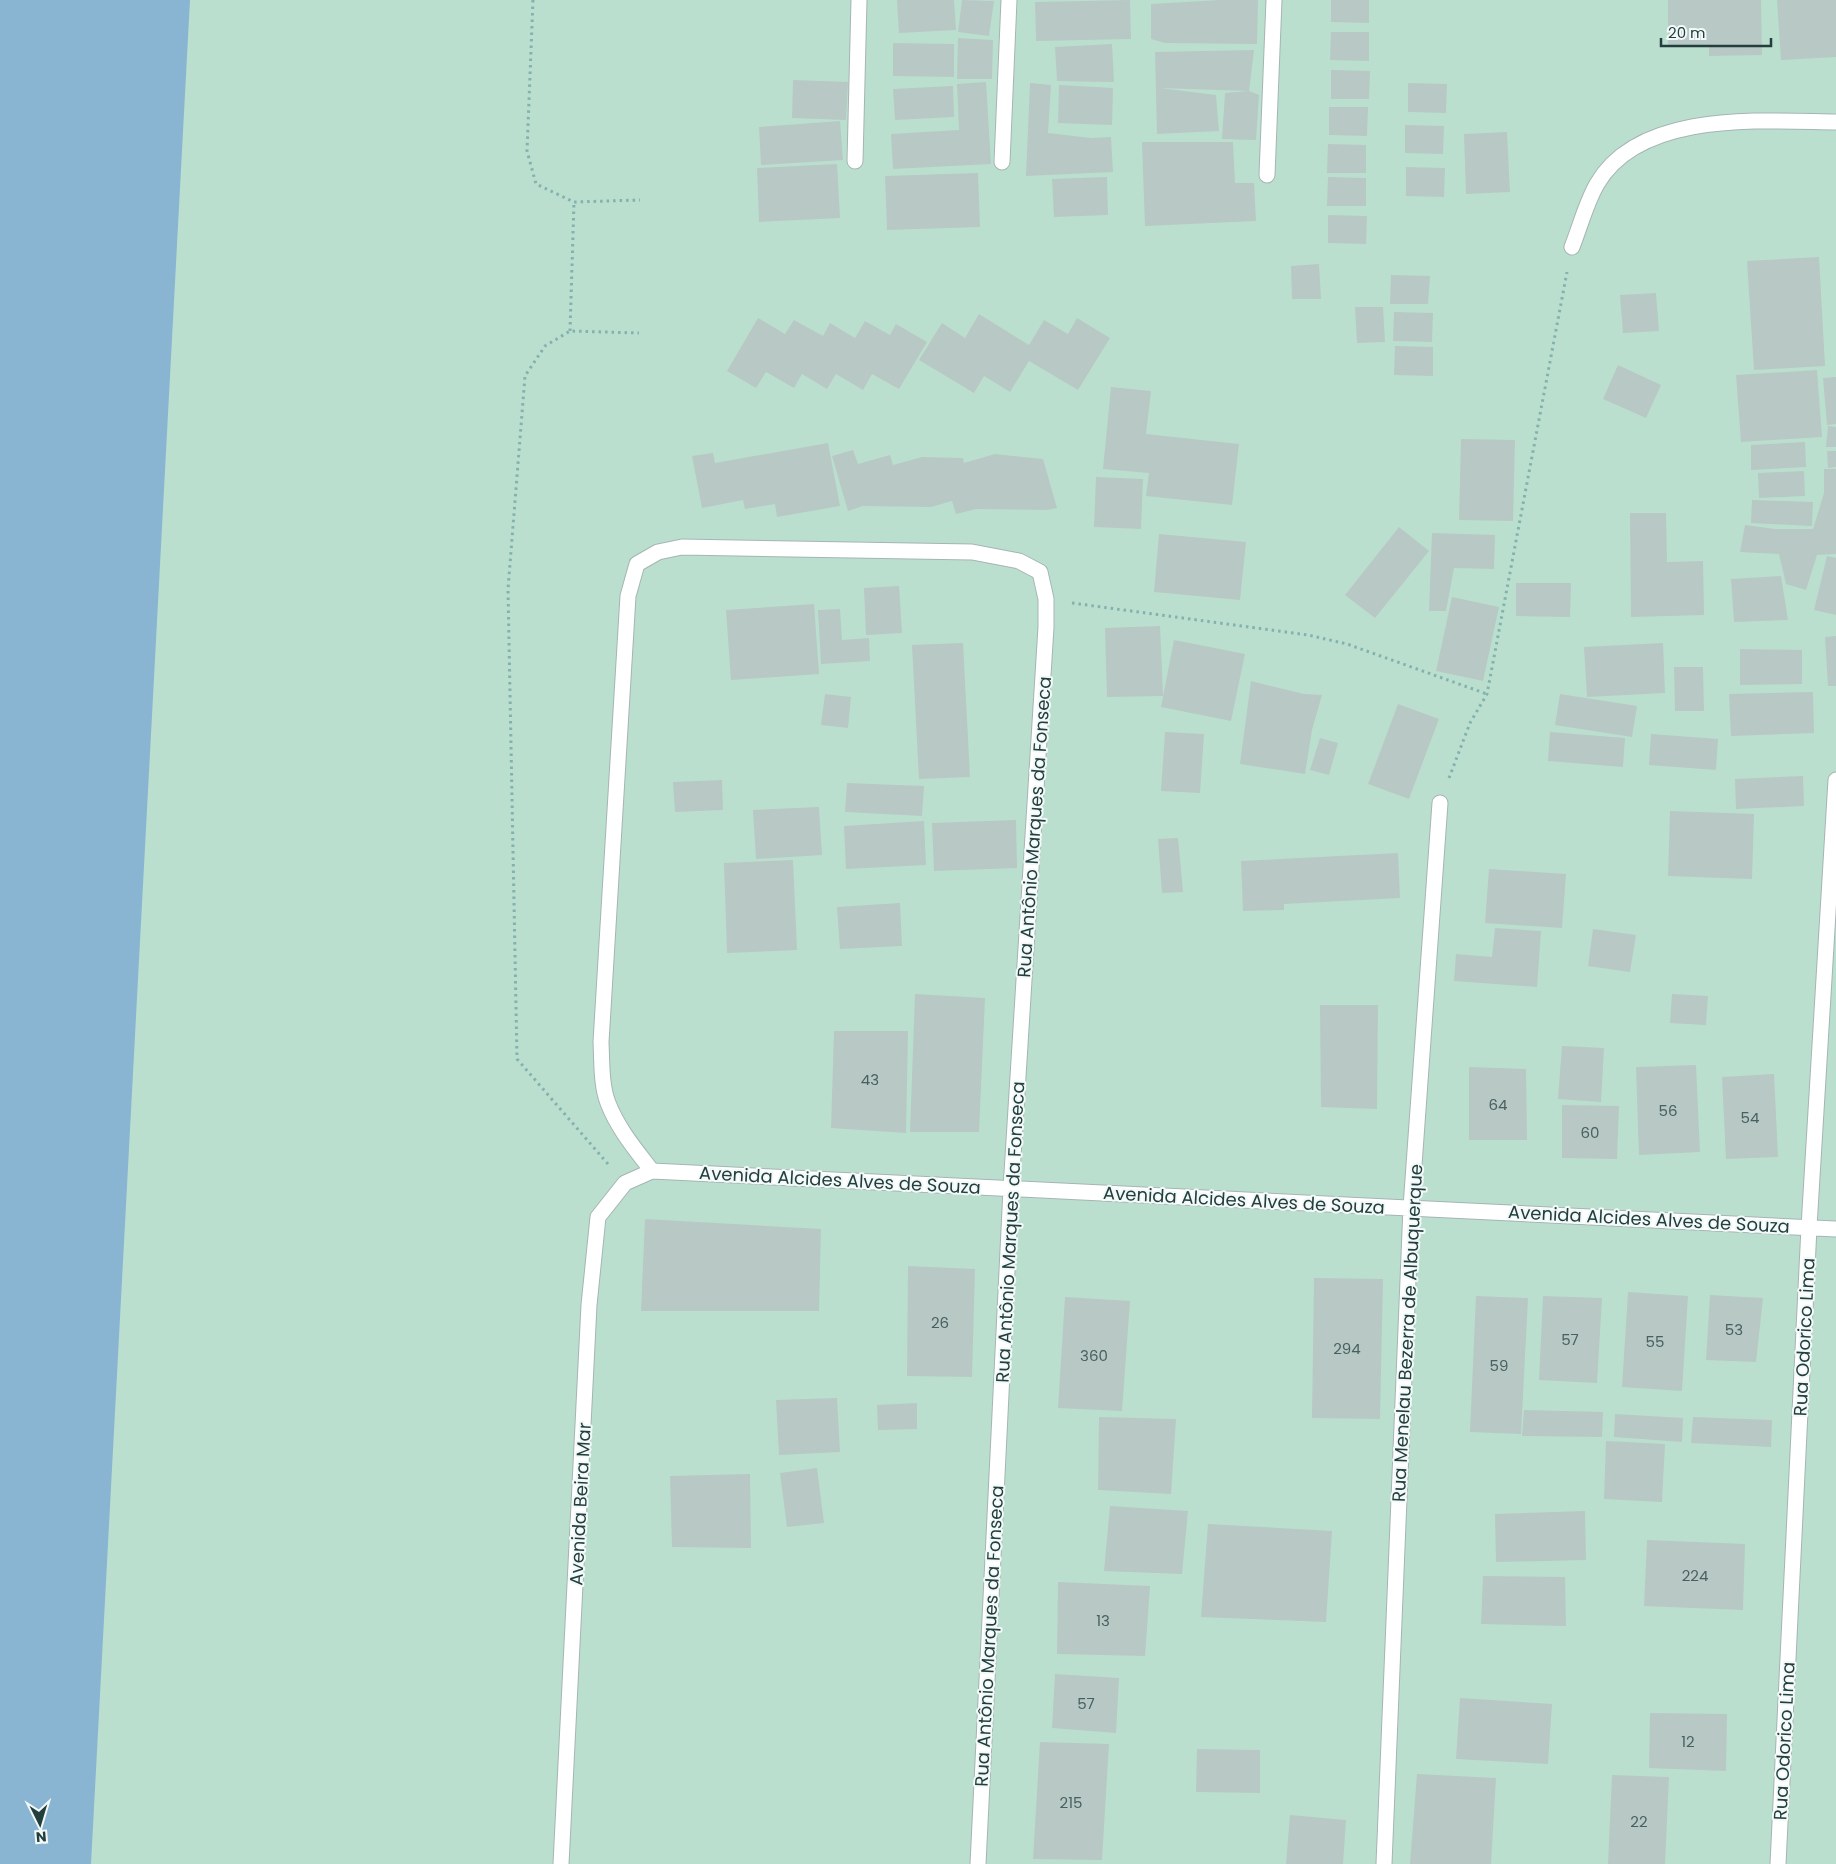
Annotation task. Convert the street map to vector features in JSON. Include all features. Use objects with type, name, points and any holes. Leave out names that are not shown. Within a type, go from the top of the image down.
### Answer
[{"type":"street","points":[[855,161],[859,0]]},
{"type":"street","points":[[1002,162],[1009,0]]},
{"type":"street","points":[[1267,175],[1274,0]]},
{"type":"street","points":[[1572,247],[1598,183],[1627,150],[1680,129],[1740,121],[1836,122]]},
{"type":"street","name":"Rua Antônio Marques da Fonseca","points":[[652,1171],[624,1135],[607,1102],[602,1070],[602,1042],[628,596],[637,564],[658,552],[682,547],[972,552],[1019,561],[1040,572],[1046,599],[1011,1189],[978,1864]]},
{"type":"street","name":"Rua Odorico Lima","points":[[1778,1864],[1809,1227],[1836,780]]},
{"type":"street","name":"Rua Menelau Bezerra de Albuquerque","points":[[1384,1864],[1411,1207],[1440,803]]},
{"type":"street","name":"Avenida Beira Mar","points":[[561,1864],[589,1305],[598,1217],[625,1184],[652,1171]]},
{"type":"street","name":"Avenida Alcides Alves de Souza","points":[[652,1171],[1836,1229]]},
{"type":"path","points":[[533,0],[526,151],[536,184],[574,202],[640,200]]},
{"type":"path","points":[[570,331],[574,202]]},
{"type":"path","points":[[1440,803],[1470,723],[1487,694],[1572,247]]},
{"type":"path","points":[[625,1184],[517,1060],[508,589],[526,376],[546,346],[570,331],[639,332]]},
{"type":"path","points":[[1046,599],[1308,635],[1346,644],[1487,694]]},
{"type":"green space","points":[[183,0],[1836,0],[1836,1864],[69,1864]]},
{"type":"water","points":[[0,0],[190,0],[91,1864],[0,1864]]},
{"type":"building","points":[[897,0],[954,0],[956,30],[899,33]]},
{"type":"building","points":[[962,0],[994,1],[989,36],[958,32]]},
{"type":"building","points":[[1130,0],[1131,39],[1036,41],[1035,2]]},
{"type":"building","points":[[1258,0],[1257,44],[1165,43],[1151,39],[1151,4]]},
{"type":"building","points":[[1331,0],[1369,0],[1369,23],[1331,22]]},
{"type":"building","points":[[1668,0],[1761,0],[1762,55],[1709,56],[1709,47],[1668,47]]},
{"type":"building","points":[[1777,0],[1836,0],[1836,57],[1781,60]]},
{"type":"building","points":[[1331,32],[1369,32],[1369,61],[1330,60]]},
{"type":"building","points":[[958,38],[993,40],[992,79],[957,79]]},
{"type":"building","points":[[893,43],[954,44],[954,77],[893,76]]},
{"type":"building","points":[[1112,44],[1114,82],[1057,81],[1055,47]]},
{"type":"building","points":[[1254,50],[1249,91],[1160,88],[1216,95],[1219,131],[1157,134],[1155,52]]},
{"type":"building","points":[[1331,70],[1370,71],[1369,99],[1331,99]]},
{"type":"building","points":[[793,80],[848,82],[846,120],[792,118]]},
{"type":"building","points":[[986,82],[991,164],[893,169],[891,134],[959,130],[957,84]]},
{"type":"building","points":[[1030,83],[1051,85],[1048,133],[1091,138],[1111,137],[1113,172],[1026,176]]},
{"type":"building","points":[[1408,83],[1447,84],[1446,113],[1408,112]]},
{"type":"building","points":[[1059,85],[1113,88],[1112,125],[1058,123]]},
{"type":"building","points":[[953,86],[954,117],[895,120],[893,89]]},
{"type":"building","points":[[1249,91],[1259,95],[1256,140],[1222,139],[1225,93]]},
{"type":"building","points":[[1329,107],[1368,107],[1367,136],[1329,135]]},
{"type":"building","points":[[840,121],[843,160],[761,165],[759,127]]},
{"type":"building","points":[[1405,125],[1444,126],[1443,154],[1405,153]]},
{"type":"building","points":[[1507,132],[1510,192],[1466,194],[1464,134]]},
{"type":"building","points":[[1142,142],[1233,142],[1235,183],[1254,183],[1256,221],[1145,226]]},
{"type":"building","points":[[1328,144],[1366,145],[1366,173],[1327,173]]},
{"type":"building","points":[[837,164],[840,218],[759,222],[757,168]]},
{"type":"building","points":[[1406,167],[1445,168],[1444,197],[1406,196]]},
{"type":"building","points":[[978,173],[980,227],[887,230],[885,176]]},
{"type":"building","points":[[1107,177],[1108,215],[1054,217],[1052,179]]},
{"type":"building","points":[[1328,177],[1366,178],[1366,206],[1327,206]]},
{"type":"building","points":[[1328,215],[1367,216],[1366,244],[1328,243]]},
{"type":"building","points":[[1819,257],[1825,366],[1754,370],[1747,261]]},
{"type":"building","points":[[1319,264],[1321,299],[1292,299],[1291,266]]},
{"type":"building","points":[[1391,275],[1430,276],[1428,304],[1390,304]]},
{"type":"building","points":[[1656,293],[1659,331],[1623,333],[1620,295]]},
{"type":"building","points":[[1355,307],[1383,307],[1385,342],[1357,343]]},
{"type":"building","points":[[1394,312],[1433,313],[1432,342],[1393,341]]},
{"type":"building","points":[[979,314],[1029,345],[1044,320],[1068,334],[1077,318],[1110,338],[1078,390],[1029,361],[1010,392],[984,376],[974,393],[919,360],[942,323],[965,338]]},
{"type":"building","points":[[758,318],[785,334],[794,320],[823,336],[830,323],[855,338],[865,321],[890,335],[896,324],[927,342],[899,389],[872,374],[863,390],[836,374],[827,389],[802,374],[794,388],[766,372],[756,388],[727,371]]},
{"type":"building","points":[[1395,346],[1433,347],[1433,376],[1394,375]]},
{"type":"building","points":[[1618,365],[1661,385],[1646,418],[1603,399]]},
{"type":"building","points":[[1817,370],[1822,437],[1741,442],[1736,375]]},
{"type":"building","points":[[1836,377],[1836,424],[1827,425],[1823,378]]},
{"type":"building","points":[[1111,387],[1151,391],[1146,434],[1239,444],[1232,505],[1146,496],[1149,473],[1103,469]]},
{"type":"building","points":[[1828,426],[1836,427],[1836,447],[1826,447]]},
{"type":"building","points":[[1461,439],[1515,440],[1513,521],[1459,520]]},
{"type":"building","points":[[1805,442],[1806,467],[1751,470],[1751,445]]},
{"type":"building","points":[[828,443],[840,506],[777,517],[775,504],[745,509],[743,500],[702,508],[692,456],[713,453],[715,463]]},
{"type":"building","points":[[853,450],[858,464],[890,455],[893,465],[922,457],[963,458],[964,463],[995,454],[1043,459],[1057,508],[1047,510],[976,509],[956,514],[952,501],[931,507],[863,506],[848,511],[832,456]]},
{"type":"building","points":[[1827,451],[1836,451],[1836,467],[1828,468]]},
{"type":"building","points":[[1824,469],[1836,469],[1836,554],[1817,555],[1806,590],[1786,584],[1779,554],[1740,552],[1745,525],[1775,529],[1813,529],[1824,493]]},
{"type":"building","points":[[1804,471],[1805,496],[1759,498],[1758,473]]},
{"type":"building","points":[[1096,477],[1143,479],[1141,529],[1094,527]]},
{"type":"building","points":[[1752,500],[1813,502],[1812,526],[1751,523]]},
{"type":"building","points":[[1630,513],[1666,513],[1667,562],[1703,561],[1704,615],[1631,617]]},
{"type":"building","points":[[1399,527],[1429,551],[1375,618],[1345,595]]},
{"type":"building","points":[[1432,533],[1495,535],[1494,569],[1454,568],[1446,611],[1429,611]]},
{"type":"building","points":[[1159,534],[1246,542],[1240,600],[1154,592]]},
{"type":"building","points":[[1827,556],[1836,558],[1836,615],[1814,610]]},
{"type":"building","points":[[1781,576],[1788,620],[1734,622],[1731,579]]},
{"type":"building","points":[[1516,583],[1571,583],[1570,617],[1516,616]]},
{"type":"building","points":[[899,586],[902,633],[866,635],[864,588]]},
{"type":"building","points":[[1452,597],[1499,607],[1483,681],[1436,671]]},
{"type":"building","points":[[814,604],[819,674],[731,680],[726,610]]},
{"type":"building","points":[[840,609],[842,640],[869,638],[870,661],[821,664],[818,610]]},
{"type":"building","points":[[1160,626],[1163,696],[1107,697],[1105,628]]},
{"type":"building","points":[[1836,636],[1836,686],[1828,686],[1825,637]]},
{"type":"building","points":[[1174,640],[1245,654],[1231,721],[1161,707]]},
{"type":"building","points":[[963,643],[970,777],[919,779],[912,645]]},
{"type":"building","points":[[1663,643],[1665,693],[1587,697],[1584,647]]},
{"type":"building","points":[[1740,649],[1802,650],[1802,684],[1740,685]]},
{"type":"building","points":[[1674,667],[1703,667],[1704,711],[1675,711]]},
{"type":"building","points":[[1251,681],[1304,694],[1322,695],[1312,730],[1305,774],[1240,764]]},
{"type":"building","points":[[1813,692],[1814,733],[1731,736],[1729,694]]},
{"type":"building","points":[[825,694],[851,697],[848,728],[821,725]]},
{"type":"building","points":[[1560,694],[1637,706],[1632,737],[1555,725]]},
{"type":"building","points":[[1398,704],[1439,719],[1409,799],[1368,784]]},
{"type":"building","points":[[1165,732],[1204,734],[1200,793],[1161,791]]},
{"type":"building","points":[[1550,732],[1625,738],[1623,767],[1548,761]]},
{"type":"building","points":[[1651,734],[1718,739],[1716,770],[1649,765]]},
{"type":"building","points":[[1320,738],[1338,743],[1329,775],[1310,770]]},
{"type":"building","points":[[1803,776],[1804,806],[1736,809],[1735,779]]},
{"type":"building","points":[[722,780],[723,810],[675,812],[673,782]]},
{"type":"building","points":[[847,783],[924,786],[922,816],[845,812]]},
{"type":"building","points":[[819,807],[822,855],[756,859],[753,810]]},
{"type":"building","points":[[1670,811],[1754,814],[1752,879],[1668,876]]},
{"type":"building","points":[[1016,820],[1017,868],[934,871],[932,823]]},
{"type":"building","points":[[924,821],[926,865],[846,869],[844,826]]},
{"type":"building","points":[[1178,838],[1183,892],[1162,893],[1158,839]]},
{"type":"building","points":[[1398,853],[1400,898],[1284,904],[1284,910],[1243,911],[1241,861]]},
{"type":"building","points":[[793,860],[797,950],[727,953],[724,863]]},
{"type":"building","points":[[1489,869],[1566,874],[1562,928],[1485,923]]},
{"type":"building","points":[[900,903],[902,946],[840,949],[837,907]]},
{"type":"building","points":[[1495,928],[1541,931],[1537,987],[1454,981],[1456,954],[1492,957]]},
{"type":"building","points":[[1593,929],[1636,935],[1630,972],[1588,966]]},
{"type":"building","points":[[915,994],[985,998],[979,1132],[910,1132]]},
{"type":"building","points":[[1672,994],[1708,996],[1706,1025],[1670,1023]]},
{"type":"building","points":[[1320,1005],[1378,1005],[1377,1109],[1321,1107]]},
{"type":"building","points":[[834,1031],[908,1031],[906,1133],[831,1128]]},
{"type":"building","points":[[1562,1046],[1604,1048],[1601,1102],[1558,1099]]},
{"type":"building","points":[[1696,1065],[1700,1152],[1639,1155],[1636,1067]]},
{"type":"building","points":[[1469,1067],[1526,1069],[1527,1140],[1469,1140]]},
{"type":"building","points":[[1774,1074],[1778,1157],[1726,1159],[1722,1077]]},
{"type":"building","points":[[1562,1105],[1619,1106],[1617,1159],[1562,1158]]},
{"type":"building","points":[[645,1219],[821,1229],[819,1311],[641,1311]]},
{"type":"building","points":[[908,1266],[975,1269],[972,1377],[907,1376]]},
{"type":"building","points":[[1314,1278],[1383,1279],[1380,1419],[1312,1418]]},
{"type":"building","points":[[1628,1292],[1688,1296],[1682,1391],[1622,1387]]},
{"type":"building","points":[[1710,1295],[1763,1298],[1756,1362],[1706,1360]]},
{"type":"building","points":[[1476,1296],[1528,1298],[1521,1434],[1470,1432]]},
{"type":"building","points":[[1543,1296],[1602,1298],[1597,1383],[1539,1380]]},
{"type":"building","points":[[1065,1297],[1130,1301],[1122,1411],[1058,1408]]},
{"type":"building","points":[[837,1398],[840,1452],[779,1455],[776,1400]]},
{"type":"building","points":[[917,1403],[917,1429],[878,1430],[877,1405]]},
{"type":"building","points":[[1524,1410],[1603,1412],[1602,1437],[1522,1436]]},
{"type":"building","points":[[1615,1414],[1683,1418],[1682,1442],[1614,1437]]},
{"type":"building","points":[[1099,1417],[1176,1419],[1171,1494],[1098,1490]]},
{"type":"building","points":[[1693,1417],[1772,1420],[1771,1447],[1691,1443]]},
{"type":"building","points":[[1606,1441],[1665,1444],[1662,1502],[1604,1499]]},
{"type":"building","points":[[817,1468],[824,1523],[787,1527],[780,1473]]},
{"type":"building","points":[[750,1474],[751,1548],[672,1547],[670,1476]]},
{"type":"building","points":[[1110,1506],[1188,1511],[1182,1574],[1104,1571]]},
{"type":"building","points":[[1585,1511],[1586,1560],[1496,1562],[1495,1514]]},
{"type":"building","points":[[1208,1524],[1332,1531],[1326,1622],[1201,1617]]},
{"type":"building","points":[[1647,1540],[1745,1544],[1743,1610],[1644,1606]]},
{"type":"building","points":[[1483,1576],[1565,1577],[1566,1626],[1481,1624]]},
{"type":"building","points":[[1058,1582],[1150,1586],[1145,1656],[1057,1654]]},
{"type":"building","points":[[1055,1674],[1119,1678],[1116,1733],[1052,1728]]},
{"type":"building","points":[[1460,1698],[1552,1704],[1548,1764],[1456,1759]]},
{"type":"building","points":[[1650,1713],[1727,1714],[1726,1771],[1649,1768]]},
{"type":"building","points":[[1040,1742],[1109,1744],[1102,1860],[1033,1859]]},
{"type":"building","points":[[1197,1749],[1260,1750],[1260,1793],[1196,1792]]},
{"type":"building","points":[[1417,1774],[1496,1778],[1491,1864],[1410,1864]]},
{"type":"building","points":[[1612,1775],[1669,1777],[1665,1864],[1608,1864]]},
{"type":"building","points":[[1290,1815],[1346,1820],[1343,1864],[1286,1864]]}]
